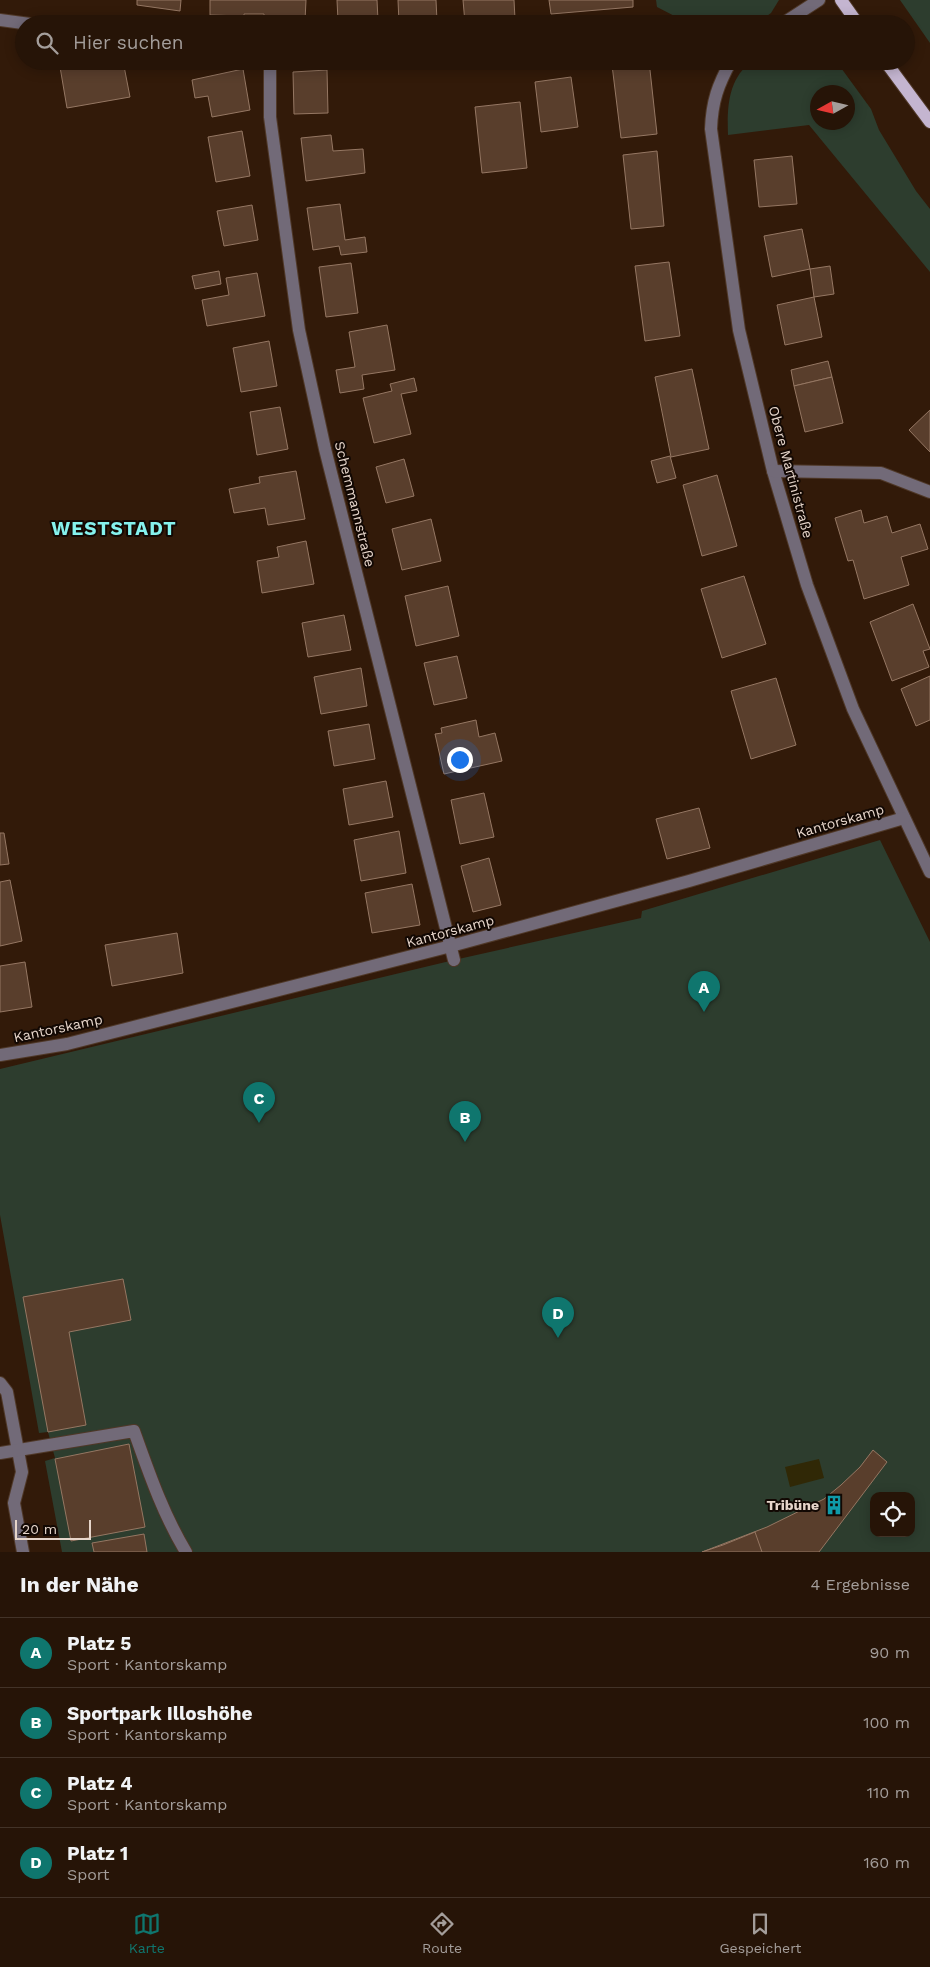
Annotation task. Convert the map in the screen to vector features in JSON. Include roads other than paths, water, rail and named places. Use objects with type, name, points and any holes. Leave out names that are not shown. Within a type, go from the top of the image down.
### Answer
[{"type":"main road","points":[[841,0],[852,15]]},
{"type":"main road","points":[[892,70],[930,122]]},
{"type":"street","points":[[796,15],[819,0]]},
{"type":"street","points":[[0,20],[15,22]]},
{"type":"street","name":"Schemmannstraße","points":[[270,70],[270,117],[299,330],[325,449],[454,960]]},
{"type":"street","name":"Obere Martinistraße","points":[[726,70],[718,84],[711,109],[711,129],[740,330],[773,471],[807,585],[853,710],[930,872]]},
{"type":"street","points":[[773,471],[881,473],[930,492]]},
{"type":"street","name":"Kantorskamp","points":[[0,1055],[67,1044],[452,946],[689,881],[904,818]]},
{"type":"street","points":[[0,1383],[7,1392],[22,1472],[14,1503],[23,1552]]},
{"type":"street","points":[[0,1453],[134,1431],[153,1485],[172,1530],[186,1552]]},
{"type":"place","name":"Platz 5","points":[[704,1012]]},
{"type":"place","name":"Platz 4","points":[[259,1123]]},
{"type":"place","name":"Sportpark Illoshöhe","points":[[465,1142]]},
{"type":"place","name":"Platz 1","points":[[558,1338]]},
{"type":"place","name":"Tribüne","points":[[834,1505]]},
{"type":"district","name":"WESTSTADT","points":[[114,528]]}]
